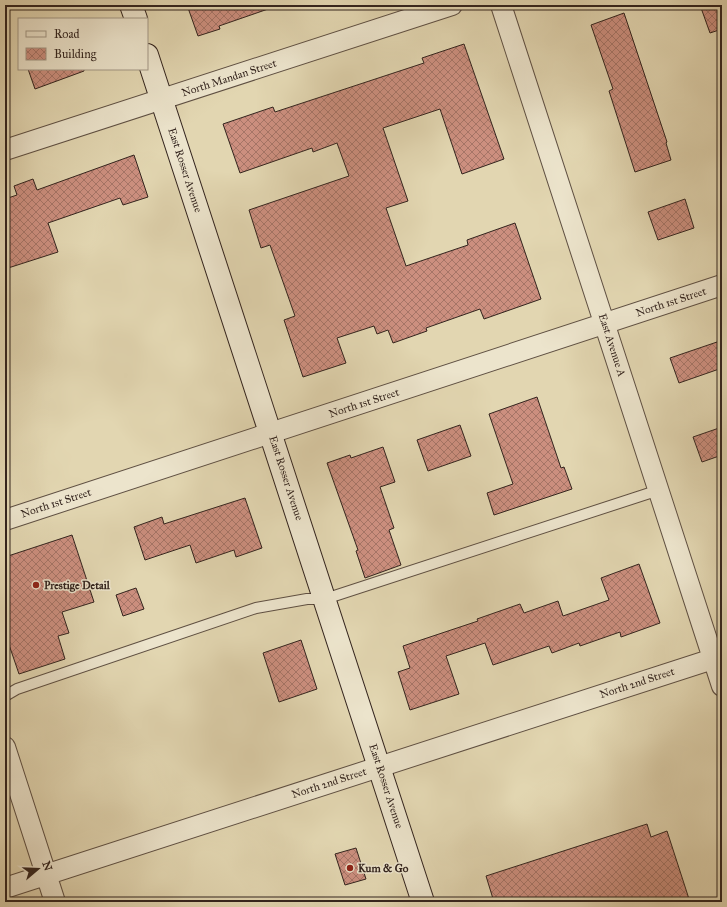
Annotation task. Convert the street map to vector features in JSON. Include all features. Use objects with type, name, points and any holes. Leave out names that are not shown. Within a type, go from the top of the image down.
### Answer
[{"type":"street","points":[[131,5],[136,18]]},
{"type":"street","name":"North Mandan Street","points":[[6,147],[161,100],[452,5]]},
{"type":"street","name":"East Avenue A","points":[[501,5],[659,490],[718,657],[722,686]]},
{"type":"street","name":"East Rosser Avenue","points":[[148,58],[423,902]]},
{"type":"street","name":"North 1st Street","points":[[5,520],[722,285]]},
{"type":"street","name":"North 2nd Street","points":[[5,888],[718,657]]},
{"type":"street","points":[[5,747],[55,902]]},
{"type":"lane","points":[[5,696],[17,688],[256,608],[306,598],[325,599],[659,490]]},
{"type":"building","points":[[187,5],[270,5],[271,8],[219,26],[220,29],[198,36]]},
{"type":"building","points":[[700,5],[722,5],[722,29],[710,33]]},
{"type":"building","points":[[624,13],[667,142],[671,160],[635,172],[609,91],[613,89],[591,25]]},
{"type":"building","points":[[464,44],[504,159],[462,174],[440,109],[383,128],[408,201],[386,208],[406,266],[468,245],[467,240],[515,223],[541,299],[484,319],[480,309],[426,328],[427,331],[393,343],[388,330],[377,334],[374,326],[337,338],[346,363],[303,377],[284,320],[295,316],[270,245],[261,248],[249,210],[349,176],[337,143],[313,152],[312,148],[240,173],[223,124],[273,107],[275,112],[424,63],[422,58]]},
{"type":"building","points":[[28,70],[84,70],[84,71],[35,89]]},
{"type":"building","points":[[134,155],[148,197],[123,205],[120,198],[48,223],[58,252],[5,269],[5,199],[17,195],[14,186],[33,179],[37,190]]},
{"type":"building","points":[[685,199],[694,228],[658,240],[648,212]]},
{"type":"building","points":[[717,342],[722,355],[722,368],[679,383],[670,358]]},
{"type":"building","points":[[537,397],[561,468],[564,467],[572,489],[494,515],[487,493],[513,484],[489,414]]},
{"type":"building","points":[[460,425],[471,456],[428,471],[417,440]]},
{"type":"building","points":[[722,427],[722,455],[702,462],[693,437]]},
{"type":"building","points":[[383,447],[395,482],[380,487],[394,528],[389,530],[401,565],[365,578],[356,551],[358,550],[327,463],[350,455],[351,458]]},
{"type":"building","points":[[245,498],[262,548],[236,557],[234,550],[196,563],[190,545],[145,560],[134,527],[162,517],[164,524]]},
{"type":"building","points":[[72,535],[94,602],[62,612],[69,633],[58,636],[65,659],[19,674],[5,633],[5,557]]},
{"type":"building","points":[[639,564],[660,623],[621,637],[620,632],[580,646],[579,643],[552,653],[549,646],[493,665],[485,643],[446,656],[459,694],[410,710],[398,672],[410,668],[403,646],[478,621],[477,619],[520,604],[524,613],[558,601],[563,616],[609,600],[601,578]]},
{"type":"building","points":[[136,588],[144,609],[123,616],[116,595]]},
{"type":"building","points":[[301,640],[317,689],[279,702],[263,653]]},
{"type":"building","points":[[647,824],[651,837],[667,831],[690,902],[494,902],[486,876]]},
{"type":"building","points":[[356,848],[366,879],[345,885],[335,854]]},
{"type":"place","name":"Prestige Detail","points":[[36,585]]},
{"type":"place","name":"Kum & Go","points":[[350,868]]}]
